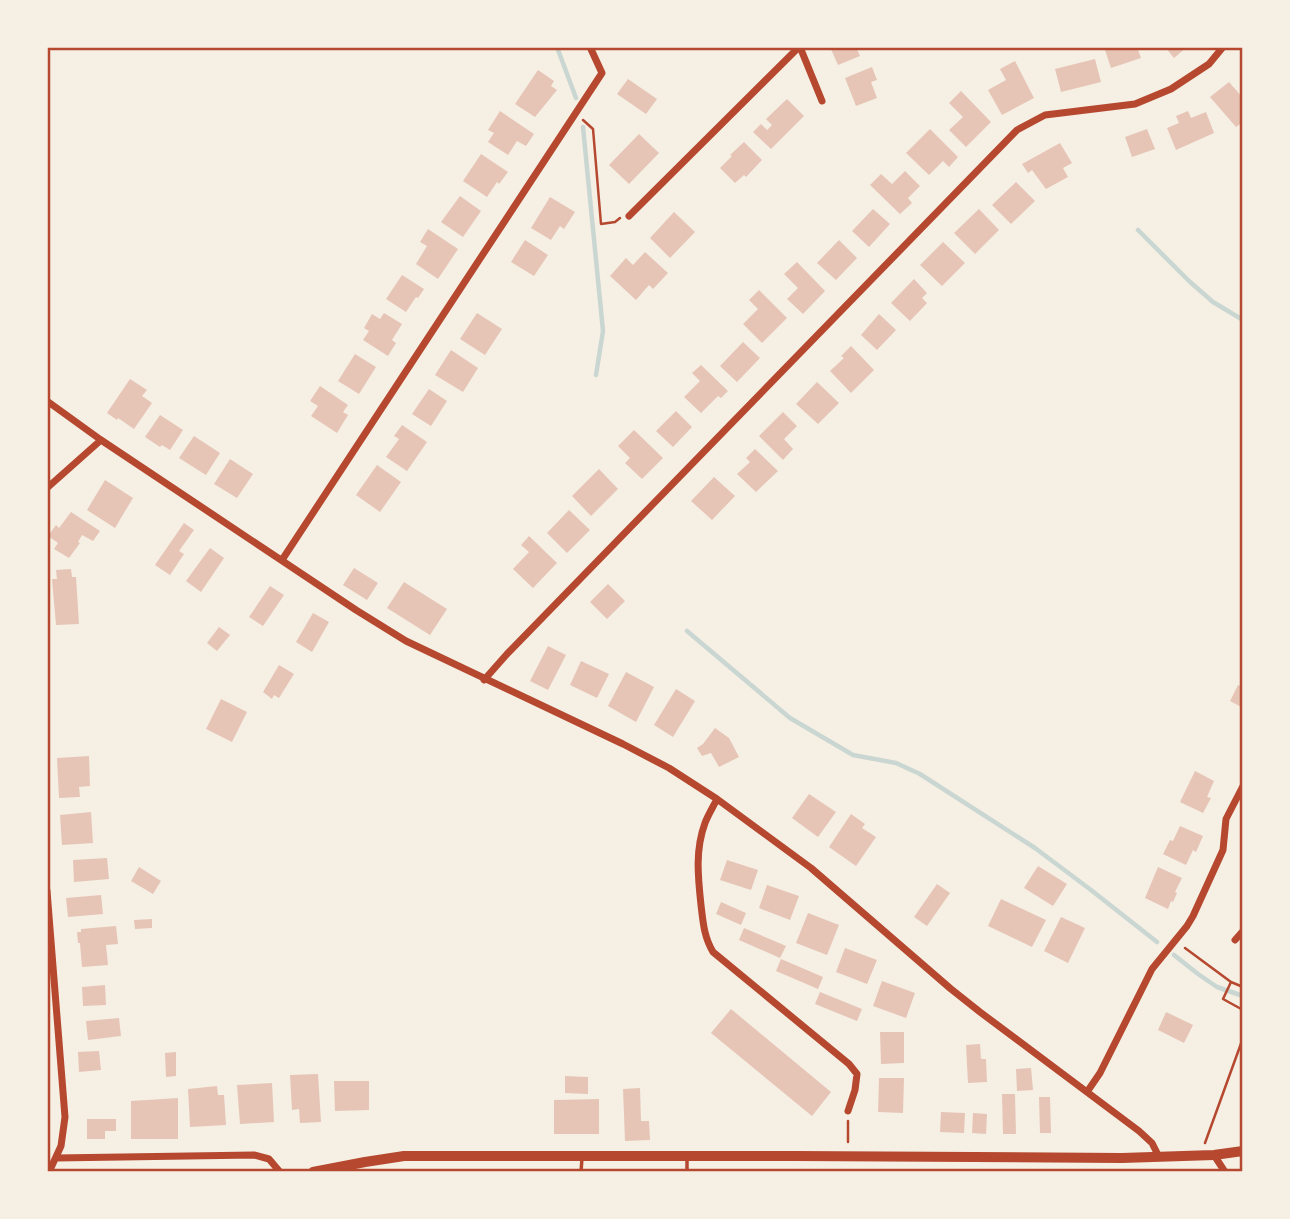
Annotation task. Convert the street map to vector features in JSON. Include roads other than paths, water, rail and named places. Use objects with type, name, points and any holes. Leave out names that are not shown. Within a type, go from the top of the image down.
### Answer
[{"type":"main road","points":[[313,1172],[404,1156],[1159,1157],[1243,1151]]},
{"type":"street","points":[[282,561],[601,73],[590,47]]},
{"type":"street","points":[[629,216],[799,47],[822,101]]},
{"type":"street","points":[[484,680],[1017,130],[1045,115],[1135,104],[1171,89],[1190,77],[1209,64],[1223,47]]},
{"type":"street","points":[[47,401],[101,440],[406,641],[623,744],[669,768],[718,799],[810,868],[951,989],[1139,1131],[1152,1143],[1159,1157]]},
{"type":"street","points":[[47,488],[101,440]]},
{"type":"street","points":[[1087,1092],[1100,1073],[1152,969],[1193,916],[1223,850],[1226,819],[1243,786]]},
{"type":"street","points":[[718,799],[705,824],[697,866],[707,943],[713,952],[849,1063],[857,1074],[848,1111]]},
{"type":"street","points":[[47,891],[65,1117],[61,1146],[49,1172]]},
{"type":"street","points":[[1235,940],[1243,931]]},
{"type":"street","points":[[56,1158],[254,1155],[269,1159],[279,1172]]},
{"type":"street","points":[[1214,1155],[1225,1172]]},
{"type":"lane","points":[[582,1156],[582,1172]]},
{"type":"lane","points":[[687,1156],[687,1172]]},
{"type":"waterway","points":[[557,47],[576,98]]},
{"type":"waterway","points":[[583,127],[603,331],[596,375]]},
{"type":"waterway","points":[[1138,230],[1213,302],[1243,320]]},
{"type":"waterway","points":[[687,631],[790,718],[853,755],[896,763],[920,774],[1035,848],[1157,942]]},
{"type":"waterway","points":[[1174,955],[1217,987],[1243,996]]}]
